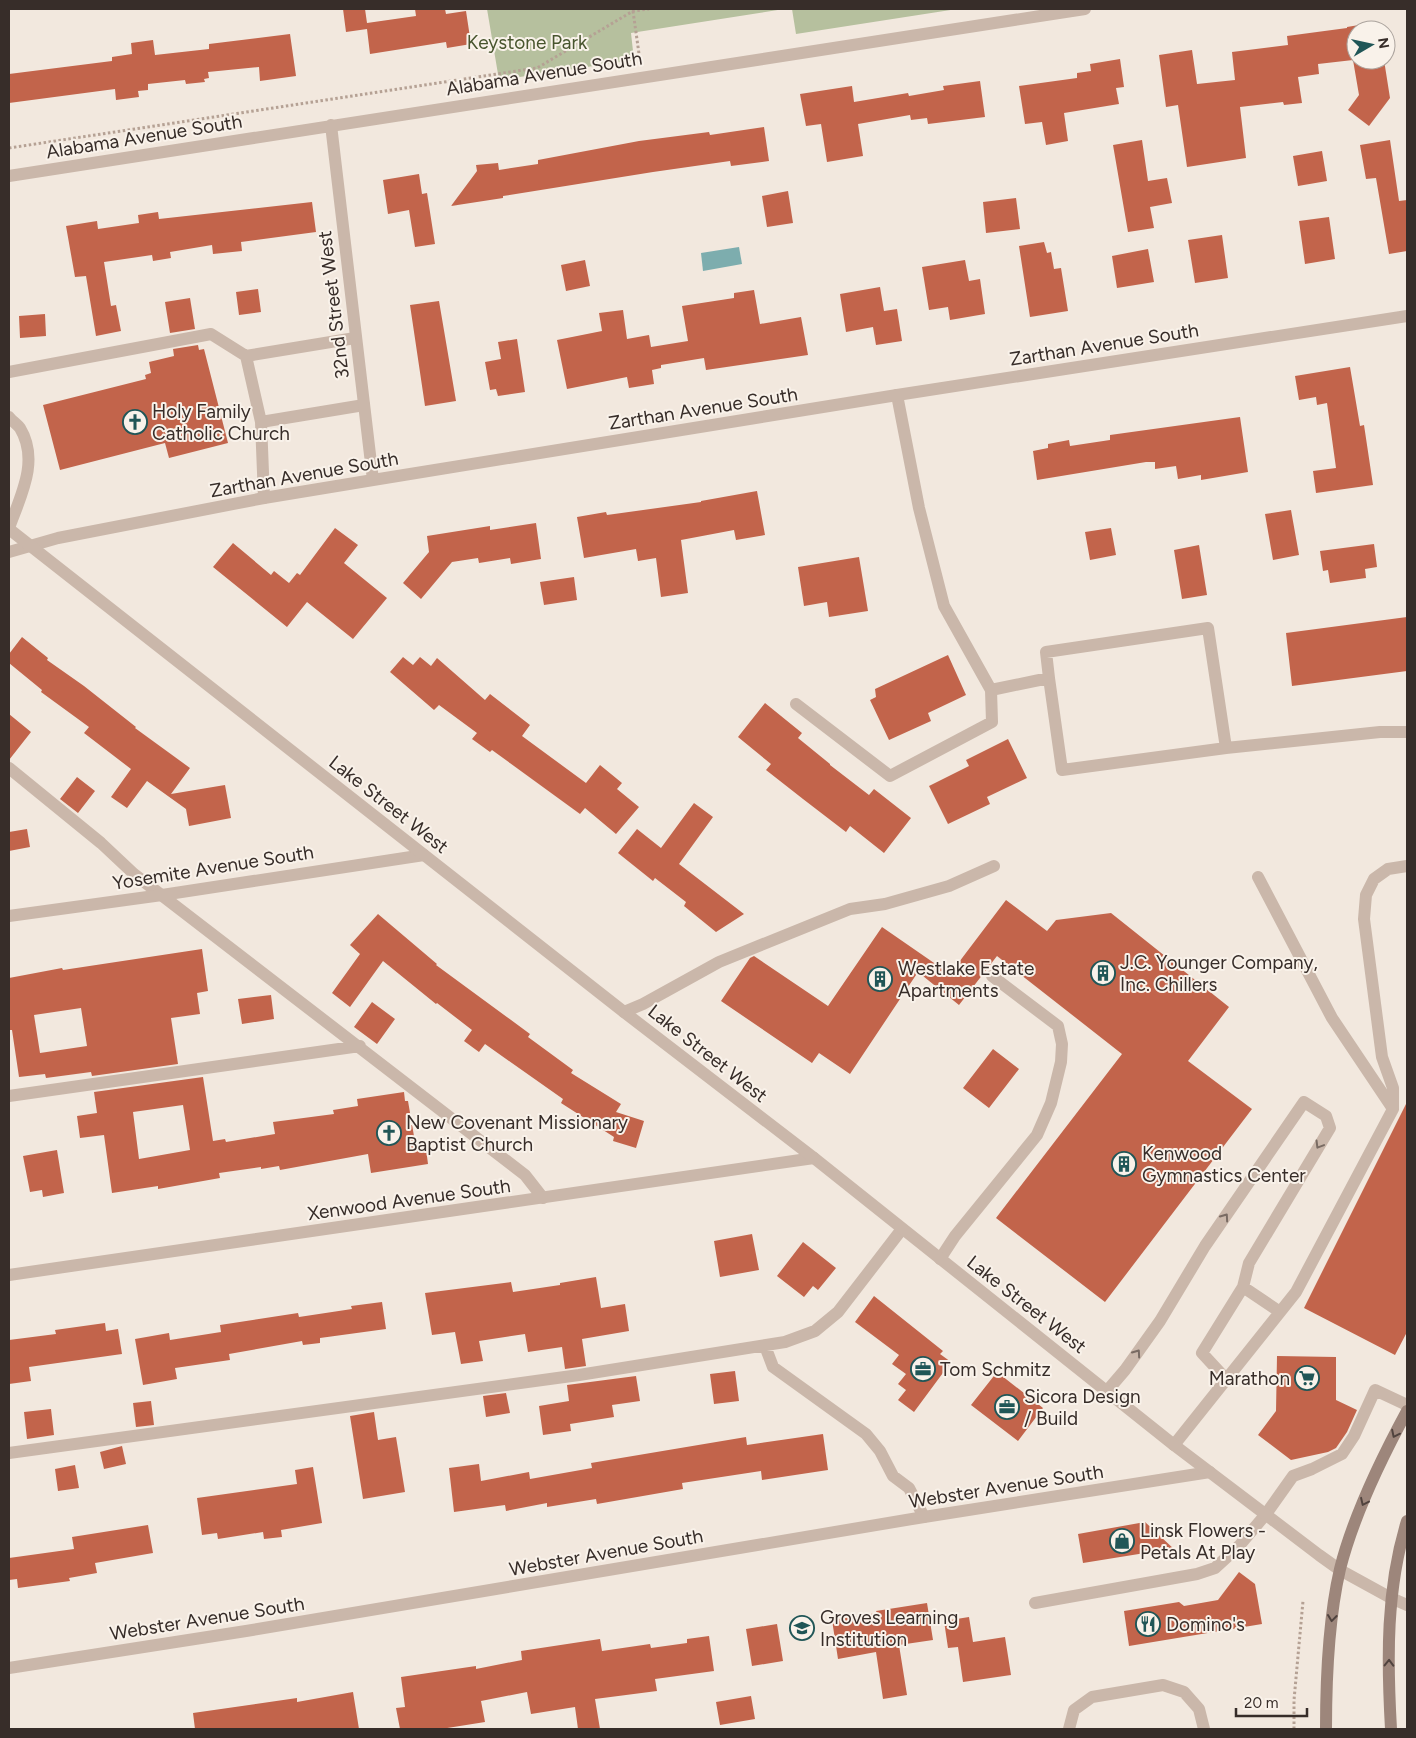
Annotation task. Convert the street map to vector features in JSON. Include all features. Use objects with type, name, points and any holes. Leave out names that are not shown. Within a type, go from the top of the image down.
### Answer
[{"type":"main road","points":[[1326,1729],[1328,1657],[1340,1570],[1356,1518],[1407,1411]]},
{"type":"main road","points":[[1391,1729],[1388,1677],[1391,1598],[1401,1542],[1407,1521]]},
{"type":"street","name":"Alabama Avenue South","points":[[9,176],[1085,9]]},
{"type":"street","name":"32nd Street West","points":[[331,125],[373,480]]},
{"type":"street","name":"Zarthan Avenue South","points":[[9,552],[58,538],[264,498],[1407,316]]},
{"type":"street","points":[[9,372],[211,334],[246,356],[355,338]]},
{"type":"street","points":[[246,356],[261,422],[264,498]]},
{"type":"street","points":[[796,704],[890,776],[992,722],[991,690],[944,606],[919,508],[897,396]]},
{"type":"street","points":[[261,422],[364,405]]},
{"type":"street","points":[[9,417],[20,428],[28,452],[28,478],[9,529]]},
{"type":"street","name":"Lake Street West","points":[[9,529],[624,1012],[814,1158],[1174,1445],[1340,1570],[1407,1605]]},
{"type":"street","points":[[1226,748],[1208,628],[1046,652],[1062,770],[1226,748],[1380,732],[1407,732]]},
{"type":"street","points":[[991,690],[1049,678]]},
{"type":"street","points":[[9,768],[101,843],[134,874],[360,1046],[525,1175],[543,1198]]},
{"type":"street","name":"Yosemite Avenue South","points":[[9,916],[424,855]]},
{"type":"street","points":[[624,1012],[643,1004],[719,962],[850,909],[885,904],[949,886],[994,866]]},
{"type":"street","points":[[1174,1445],[1296,1292],[1393,1109],[1393,1088],[1382,1057],[1364,919],[1366,895],[1374,879],[1388,869],[1407,866]]},
{"type":"street","points":[[1258,877],[1332,1018],[1393,1109]]},
{"type":"street","points":[[940,1259],[955,1236],[1037,1135],[1051,1103],[1061,1062],[1062,1044],[1058,1026],[992,976]]},
{"type":"street","points":[[9,1096],[360,1046]]},
{"type":"street","points":[[1107,1391],[1126,1370],[1160,1321],[1205,1246],[1304,1102],[1326,1116],[1330,1128],[1249,1263],[1243,1287],[1202,1352],[1226,1379]]},
{"type":"street","name":"Xenwood Avenue South","points":[[9,1275],[814,1158]]},
{"type":"street","points":[[9,1453],[579,1375],[785,1342],[815,1331],[838,1312],[902,1229]]},
{"type":"street","points":[[1243,1287],[1280,1312]]},
{"type":"street","points":[[764,1346],[774,1367],[866,1434],[880,1451],[894,1476],[909,1488],[924,1517]]},
{"type":"street","points":[[1035,1603],[1197,1574],[1216,1568],[1239,1546],[1266,1514],[1293,1476],[1342,1454],[1354,1436],[1375,1390],[1407,1405]]},
{"type":"street","name":"Webster Avenue South","points":[[9,1668],[255,1629],[924,1517],[1210,1472]]},
{"type":"street","points":[[1069,1729],[1074,1710],[1092,1697],[1163,1685],[1184,1692],[1199,1709],[1204,1729]]},
{"type":"path","points":[[9,148],[537,68],[634,10],[649,9]]},
{"type":"path","points":[[634,10],[642,77]]},
{"type":"path","points":[[1294,1729],[1294,1700],[1303,1601]]},
{"type":"green space","name":"Keystone Park","points":[[487,9],[784,9],[631,33],[634,60],[499,80]]},
{"type":"green space","points":[[792,9],[957,9],[796,34]]},
{"type":"water","points":[[739,247],[742,264],[703,271],[701,253]]},
{"type":"building","points":[[343,9],[365,9],[367,23],[416,16],[415,9],[445,9],[446,14],[466,11],[471,44],[447,48],[446,42],[370,54],[367,29],[346,32]]},
{"type":"building","points":[[1346,28],[1346,61],[1318,64],[1319,74],[1298,77],[1302,103],[1284,105],[1283,102],[1240,107],[1246,158],[1187,167],[1178,105],[1166,107],[1159,55],[1192,50],[1197,84],[1235,80],[1232,52],[1288,45],[1287,36]]},
{"type":"building","points":[[290,34],[296,76],[260,81],[259,67],[208,72],[209,78],[204,79],[205,82],[186,84],[185,80],[148,84],[148,90],[138,91],[139,97],[116,100],[115,89],[9,103],[9,74],[112,61],[112,57],[132,54],[131,43],[153,40],[155,55],[209,49],[209,44]]},
{"type":"building","points":[[1120,59],[1124,87],[1116,88],[1119,104],[1064,113],[1068,141],[1046,145],[1042,122],[1025,124],[1019,86],[1077,78],[1077,73],[1091,71],[1090,64]]},
{"type":"building","points":[[1355,70],[1386,70],[1390,98],[1369,126],[1348,110],[1359,95]]},
{"type":"building","points":[[980,81],[985,117],[928,124],[927,118],[911,120],[910,115],[858,124],[863,156],[827,162],[821,124],[806,126],[800,94],[852,86],[854,102],[908,93],[909,96],[944,90],[943,86]]},
{"type":"building","points":[[764,127],[769,161],[731,166],[730,161],[503,196],[503,198],[451,206],[477,171],[476,165],[498,163],[499,170],[538,164],[538,160],[639,141],[709,132],[710,135]]},
{"type":"building","points":[[1142,140],[1148,181],[1167,178],[1172,203],[1150,207],[1154,228],[1128,232],[1113,145]]},
{"type":"building","points":[[1390,140],[1399,201],[1407,200],[1407,251],[1389,254],[1376,178],[1366,179],[1360,145]]},
{"type":"building","points":[[1322,151],[1327,181],[1298,186],[1293,156]]},
{"type":"building","points":[[419,174],[422,194],[427,193],[435,244],[415,247],[409,210],[388,214],[383,180]]},
{"type":"building","points":[[788,191],[793,223],[767,227],[762,196]]},
{"type":"building","points":[[1016,198],[1020,229],[986,233],[983,202]]},
{"type":"building","points":[[312,202],[316,232],[241,242],[242,251],[213,254],[212,245],[170,252],[171,258],[153,261],[152,255],[104,262],[111,306],[116,305],[121,331],[96,336],[86,276],[75,277],[66,226],[97,221],[98,229],[139,223],[138,215],[158,212],[159,219]]},
{"type":"building","points":[[1329,217],[1335,259],[1305,264],[1299,221]]},
{"type":"building","points":[[1222,235],[1228,278],[1195,283],[1188,240]]},
{"type":"building","points":[[1044,242],[1047,253],[1051,252],[1054,269],[1061,268],[1068,311],[1030,317],[1019,246]]},
{"type":"building","points":[[1148,249],[1154,282],[1117,288],[1112,256]]},
{"type":"building","points":[[585,260],[590,286],[566,291],[561,265]]},
{"type":"building","points":[[965,260],[969,281],[980,279],[985,314],[950,320],[948,307],[929,310],[922,267]]},
{"type":"building","points":[[880,287],[884,311],[897,309],[902,341],[876,345],[873,327],[846,332],[840,294]]},
{"type":"building","points":[[258,289],[261,312],[239,315],[236,292]]},
{"type":"building","points":[[754,290],[760,324],[801,317],[808,355],[706,370],[704,358],[661,365],[661,368],[652,370],[654,384],[629,388],[627,377],[567,389],[557,340],[602,331],[599,313],[623,310],[627,339],[649,335],[651,347],[688,341],[682,306],[734,298],[734,293]]},
{"type":"building","points":[[190,298],[195,329],[170,333],[165,302]]},
{"type":"building","points":[[439,301],[456,401],[425,406],[410,305]]},
{"type":"building","points":[[45,314],[46,336],[20,338],[19,316]]},
{"type":"building","points":[[517,339],[525,392],[498,396],[496,389],[490,390],[485,362],[501,359],[498,342]]},
{"type":"building","name":"Holy Family Catholic Church","points":[[198,345],[199,350],[204,349],[228,443],[169,458],[165,443],[60,470],[43,405],[146,379],[145,375],[151,373],[149,362],[174,356],[173,349]]},
{"type":"building","points":[[1350,367],[1360,426],[1364,425],[1373,485],[1316,493],[1313,471],[1336,468],[1327,403],[1317,405],[1316,397],[1299,400],[1295,376]]},
{"type":"building","points":[[1240,417],[1248,472],[1201,480],[1201,475],[1178,479],[1176,466],[1155,469],[1155,462],[1146,462],[1037,480],[1033,451],[1048,448],[1048,444],[1069,440],[1070,446],[1110,440],[1110,435]]},
{"type":"building","points":[[757,491],[765,535],[736,540],[734,530],[681,540],[688,593],[661,597],[656,558],[638,561],[636,549],[584,558],[577,517],[606,512],[607,515],[701,502]]},
{"type":"building","points":[[1291,510],[1299,555],[1273,560],[1265,514]]},
{"type":"building","points":[[536,523],[541,559],[511,564],[510,558],[479,563],[478,558],[452,562],[421,599],[403,583],[429,552],[427,536],[490,526],[490,530]]},
{"type":"building","points":[[335,528],[358,545],[344,563],[387,598],[353,639],[307,602],[287,627],[213,567],[233,543],[271,575],[274,571],[289,583],[297,573],[300,575]]},
{"type":"building","points":[[1111,528],[1116,555],[1090,560],[1085,532]]},
{"type":"building","points":[[1374,544],[1377,567],[1365,569],[1366,578],[1330,583],[1328,570],[1323,571],[1320,551]]},
{"type":"building","points":[[1199,545],[1207,595],[1182,599],[1174,550]]},
{"type":"building","points":[[859,557],[868,611],[829,617],[827,602],[804,606],[798,567]]},
{"type":"building","points":[[574,577],[577,600],[544,605],[540,582]]},
{"type":"building","points":[[1407,617],[1407,671],[1292,686],[1286,633]]},
{"type":"building","points":[[22,637],[48,658],[47,660],[84,686],[135,728],[190,768],[171,794],[225,785],[231,818],[189,826],[186,809],[147,781],[127,808],[111,797],[131,769],[84,733],[89,727],[41,692],[42,690],[9,663],[9,654]]},
{"type":"building","points":[[948,655],[966,695],[928,713],[931,721],[889,740],[870,700],[876,697],[875,689]]},
{"type":"building","points":[[403,657],[413,665],[420,657],[431,666],[437,658],[485,700],[490,694],[530,725],[522,736],[586,783],[600,765],[622,783],[617,789],[639,807],[616,834],[585,808],[580,814],[492,750],[490,752],[472,739],[477,733],[439,705],[434,710],[390,672]]},
{"type":"building","points":[[765,703],[802,733],[798,738],[830,765],[869,795],[874,789],[911,818],[884,853],[850,826],[846,832],[766,770],[771,764],[738,737]]},
{"type":"building","points":[[9,714],[31,732],[9,760]]},
{"type":"building","points":[[1008,739],[1027,778],[987,797],[990,804],[948,824],[929,786],[969,766],[966,760]]},
{"type":"building","points":[[77,777],[95,791],[78,813],[60,799]]},
{"type":"building","points":[[694,803],[713,817],[679,864],[744,914],[716,932],[684,906],[686,902],[655,878],[653,881],[618,853],[637,829],[661,848]]},
{"type":"building","points":[[27,829],[30,847],[9,851],[9,832]]},
{"type":"building","points":[[1006,900],[1047,931],[1056,920],[1111,913],[1229,1007],[1188,1061],[1252,1109],[1105,1302],[996,1218],[1122,1054],[997,956],[959,1005],[918,972],[850,1074],[819,1053],[812,1063],[721,1001],[750,958],[754,956],[828,1006],[882,927],[950,974]]},
{"type":"building","points":[[378,914],[436,965],[530,1034],[528,1037],[573,1070],[571,1073],[621,1104],[616,1112],[644,1121],[636,1148],[613,1141],[614,1137],[561,1103],[563,1099],[485,1044],[479,1052],[464,1041],[472,1030],[436,1004],[383,961],[350,1007],[332,993],[360,954],[350,945]]},
{"type":"building","points":[[202,949],[208,991],[197,993],[200,1014],[171,1018],[178,1064],[92,1076],[91,1072],[46,1078],[45,1074],[19,1077],[12,1030],[9,1030],[9,978],[62,968],[63,970]],"holes":[[[81,1008],[87,1046],[40,1053],[34,1015]]]},
{"type":"building","points":[[271,995],[274,1019],[242,1024],[238,999]]},
{"type":"building","points":[[372,1002],[395,1019],[377,1044],[354,1027]]},
{"type":"building","points":[[993,1049],[1019,1069],[989,1108],[963,1088]]},
{"type":"building","points":[[203,1077],[213,1141],[225,1139],[226,1142],[275,1134],[273,1122],[334,1114],[333,1110],[358,1106],[357,1099],[404,1092],[405,1101],[408,1101],[415,1142],[425,1141],[428,1164],[371,1173],[368,1154],[280,1170],[279,1166],[219,1173],[220,1178],[158,1189],[158,1186],[112,1193],[104,1135],[80,1138],[77,1116],[97,1113],[94,1092]],"holes":[[[183,1105],[190,1150],[139,1159],[133,1112]]]},
{"type":"building","points":[[1407,1102],[1407,1332],[1395,1355],[1304,1308]]},
{"type":"building","points":[[57,1150],[64,1193],[43,1197],[42,1190],[30,1192],[23,1156]]},
{"type":"building","points":[[752,1234],[759,1270],[720,1277],[714,1241]]},
{"type":"building","points":[[803,1242],[836,1268],[818,1290],[813,1286],[804,1297],[777,1276]]},
{"type":"building","points":[[596,1277],[601,1308],[625,1304],[629,1331],[582,1339],[586,1366],[565,1369],[562,1347],[528,1352],[525,1334],[479,1341],[483,1361],[461,1364],[455,1332],[432,1335],[425,1293],[511,1282],[513,1292]]},
{"type":"building","points":[[874,1296],[943,1351],[940,1354],[951,1362],[914,1412],[898,1400],[906,1390],[898,1384],[906,1374],[892,1364],[899,1355],[855,1322]]},
{"type":"building","points":[[382,1302],[386,1329],[320,1338],[320,1343],[303,1345],[302,1341],[229,1354],[230,1360],[175,1368],[177,1379],[143,1385],[135,1339],[169,1333],[170,1340],[221,1332],[220,1325],[298,1313],[299,1317],[352,1309],[351,1306]]},
{"type":"building","points":[[105,1323],[106,1331],[118,1329],[122,1354],[29,1367],[31,1381],[9,1384],[9,1340],[56,1334],[55,1330]]},
{"type":"building","points":[[1277,1356],[1336,1357],[1336,1400],[1357,1410],[1347,1432],[1336,1448],[1328,1452],[1291,1460],[1258,1435],[1276,1411]]},
{"type":"building","points":[[735,1371],[739,1401],[714,1404],[710,1374]]},
{"type":"building","name":"Sicora Design / Build","points":[[997,1372],[1043,1408],[1018,1441],[971,1405]]},
{"type":"building","points":[[636,1376],[640,1401],[612,1405],[614,1417],[570,1424],[571,1431],[543,1435],[539,1406],[569,1401],[567,1385]]},
{"type":"building","points":[[506,1393],[510,1413],[486,1417],[483,1396]]},
{"type":"building","points":[[151,1401],[154,1425],[136,1427],[133,1403]]},
{"type":"building","points":[[51,1409],[54,1435],[27,1439],[24,1412]]},
{"type":"building","points":[[374,1412],[378,1440],[396,1437],[405,1492],[363,1499],[350,1416]]},
{"type":"building","points":[[823,1434],[828,1470],[762,1480],[761,1471],[682,1483],[683,1489],[597,1504],[596,1499],[547,1507],[547,1503],[506,1511],[505,1505],[454,1512],[449,1468],[479,1464],[481,1481],[529,1472],[530,1479],[592,1468],[591,1463],[746,1437],[747,1445]]},
{"type":"building","points":[[122,1446],[126,1464],[104,1469],[100,1452]]},
{"type":"building","points":[[75,1465],[79,1488],[58,1491],[55,1469]]},
{"type":"building","points":[[313,1467],[322,1523],[281,1530],[282,1537],[264,1539],[263,1532],[218,1539],[217,1533],[202,1535],[197,1498],[297,1484],[295,1470]]},
{"type":"building","name":"Linsk Flowers - Petals At Play","points":[[1145,1522],[1175,1550],[1083,1563],[1078,1534]]},
{"type":"building","points":[[148,1525],[153,1553],[95,1563],[97,1573],[69,1578],[70,1581],[18,1588],[17,1579],[9,1580],[9,1558],[74,1549],[72,1537]]},
{"type":"building","points":[[1239,1572],[1255,1584],[1262,1624],[1129,1646],[1124,1611],[1179,1602],[1184,1606],[1218,1600]]},
{"type":"building","points":[[927,1603],[933,1640],[899,1645],[907,1695],[883,1699],[876,1652],[838,1659],[832,1620]]},
{"type":"building","points":[[969,1617],[973,1642],[1005,1637],[1011,1675],[963,1682],[958,1647],[948,1648],[944,1621]]},
{"type":"building","points":[[777,1624],[783,1661],[752,1666],[746,1629]]},
{"type":"building","points":[[709,1636],[714,1671],[655,1679],[657,1691],[595,1699],[600,1729],[578,1729],[575,1707],[531,1714],[527,1692],[481,1701],[485,1722],[441,1729],[400,1729],[396,1708],[405,1707],[401,1677],[476,1666],[476,1669],[522,1660],[521,1651],[600,1639],[602,1651],[650,1644],[651,1648],[687,1643],[687,1639]]},
{"type":"building","points":[[353,1692],[359,1729],[195,1729],[193,1713],[297,1698],[297,1702]]},
{"type":"building","points":[[751,1696],[755,1719],[720,1725],[716,1702]]},
{"type":"place","name":"Holy Family Catholic Church","points":[[135,422]]},
{"type":"place","name":"J.C. Younger Company, Inc. Chillers","points":[[1103,973]]},
{"type":"place","name":"Westlake Estate Apartments","points":[[880,979]]},
{"type":"place","name":"New Covenant Missionary Baptist Church","points":[[389,1133]]},
{"type":"place","name":"Kenwood Gymnastics Center","points":[[1124,1164]]},
{"type":"place","name":"Tom Schmitz","points":[[923,1369]]},
{"type":"place","name":"Marathon","points":[[1307,1378]]},
{"type":"place","name":"Sicora Design / Build","points":[[1007,1407]]},
{"type":"place","name":"Linsk Flowers - Petals At Play","points":[[1122,1541]]},
{"type":"place","name":"Domino's","points":[[1148,1624]]},
{"type":"place","name":"Groves Learning Institution","points":[[802,1628]]}]
